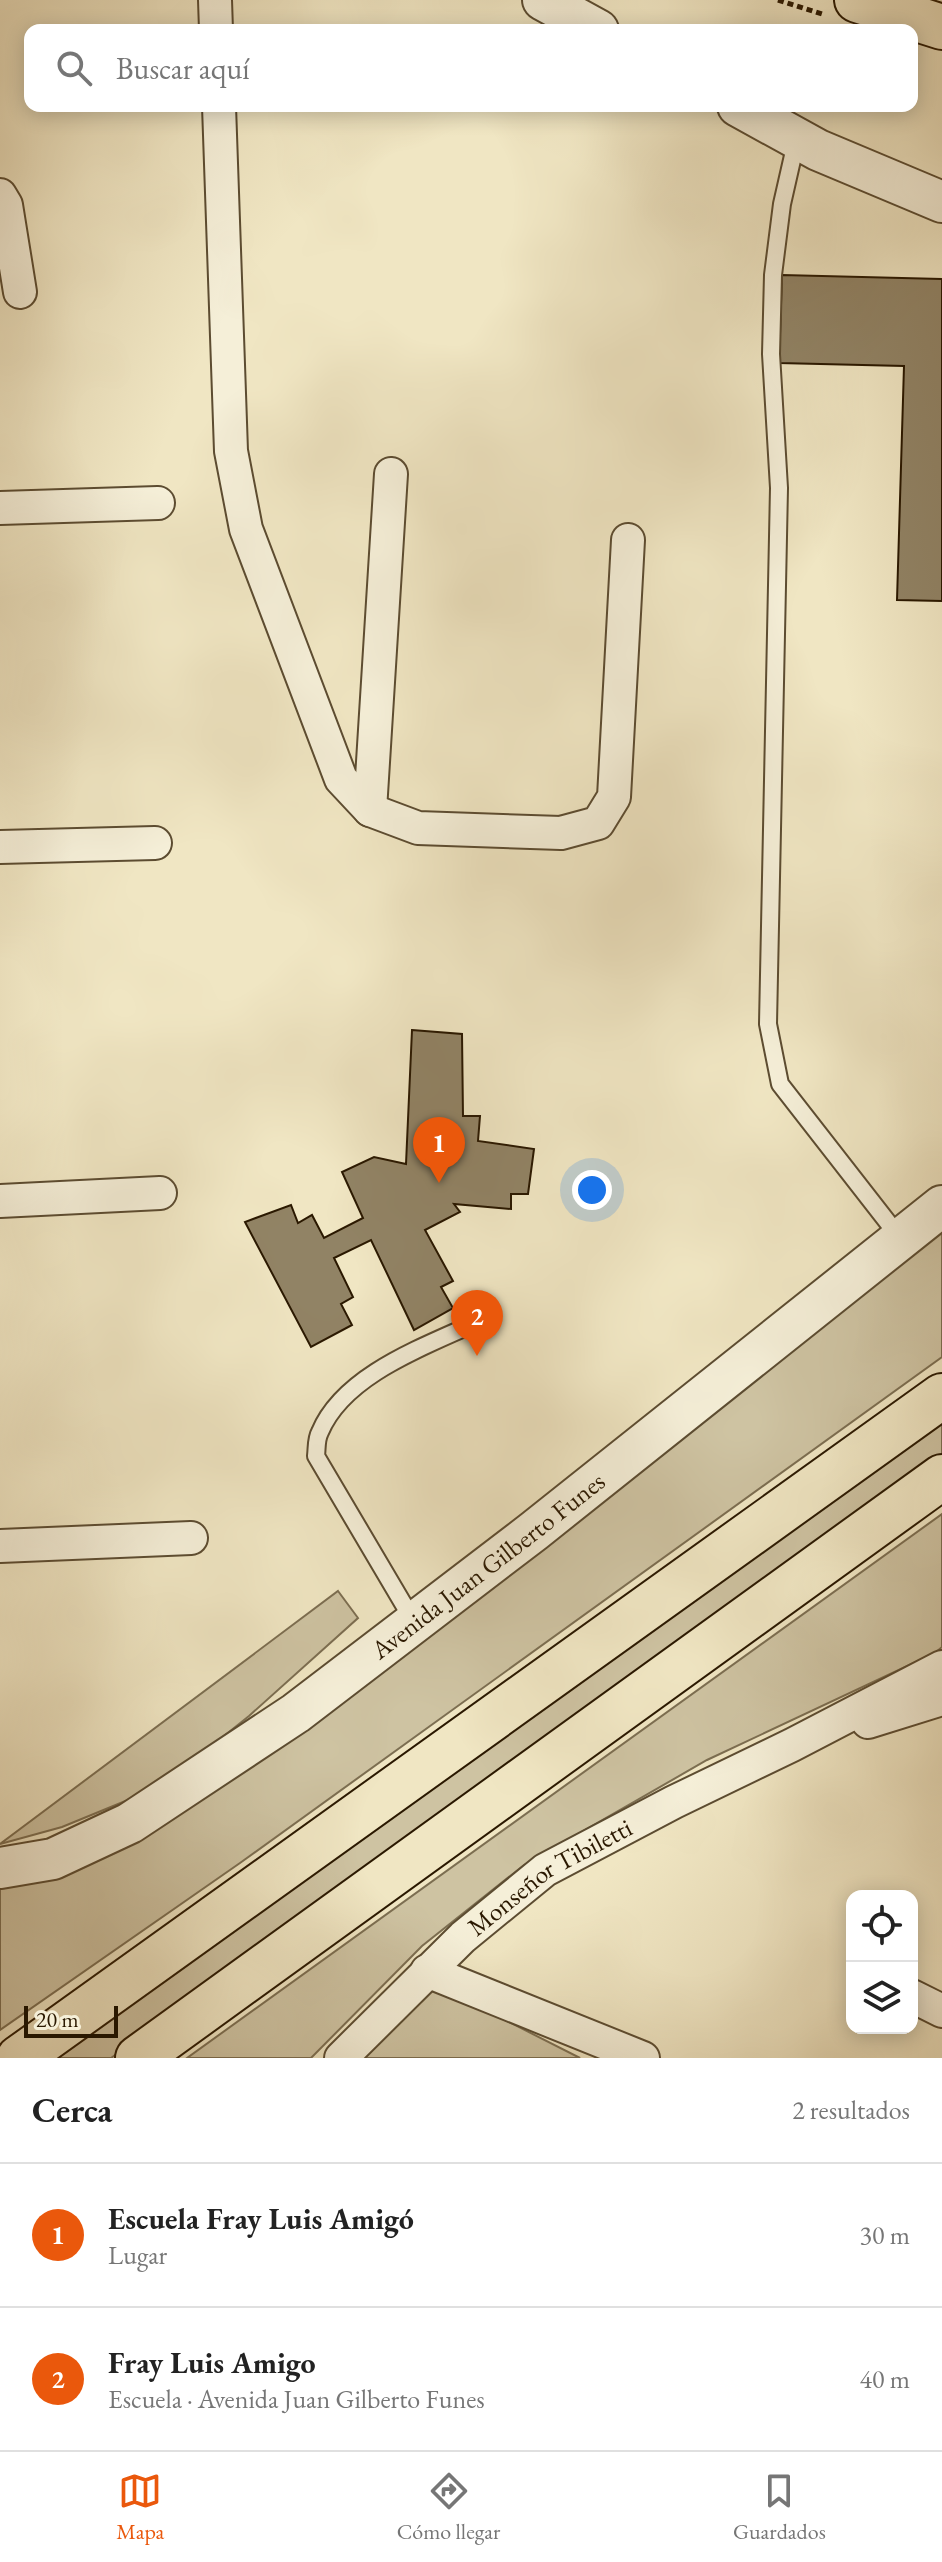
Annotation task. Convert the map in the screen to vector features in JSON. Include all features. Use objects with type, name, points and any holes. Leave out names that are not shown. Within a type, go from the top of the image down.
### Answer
[{"type":"main road","points":[[857,0],[942,27]]},
{"type":"main road","points":[[19,2058],[942,1396]]},
{"type":"main road","points":[[138,2058],[942,1477]]},
{"type":"street","points":[[215,0],[216,24]]},
{"type":"street","points":[[543,0],[587,24]]},
{"type":"street","points":[[219,112],[231,451],[246,529],[341,779],[370,810],[418,828],[561,833],[598,823],[614,797],[628,540]]},
{"type":"street","points":[[749,112],[818,150],[942,202]]},
{"type":"street","points":[[0,195],[6,205],[20,292]]},
{"type":"street","points":[[370,810],[391,474]]},
{"type":"street","points":[[0,508],[158,503]]},
{"type":"street","points":[[0,847],[155,843]]},
{"type":"street","points":[[0,1201],[160,1193]]},
{"type":"street","name":"Avenida Juan Gilberto Funes","points":[[0,1868],[53,1859],[130,1823],[296,1713],[534,1531],[942,1206]]},
{"type":"street","points":[[0,1546],[191,1538]]},
{"type":"street","name":"Monseñor Tibiletti","points":[[341,2058],[463,1937],[545,1870],[942,1667]]},
{"type":"street","name":"Monseñor Tibiletti","points":[[792,1745],[942,1699]]},
{"type":"street","points":[[427,1971],[643,2058]]},
{"type":"street","points":[[918,1999],[942,2011]]},
{"type":"lane","points":[[797,138],[782,204],[773,275],[771,338],[779,488],[768,1024],[780,1084],[901,1239]]},
{"type":"lane","points":[[414,1622],[316,1456],[318,1434],[332,1411],[367,1376],[486,1318]]},
{"type":"shaded area","points":[[942,1221],[942,1357],[240,1863],[0,2030],[0,1885],[90,1859]]},
{"type":"shaded area","points":[[942,1417],[942,1457],[111,2058],[51,2058]]},
{"type":"shaded area","points":[[942,1514],[942,1647],[935,1653],[707,1760],[524,1865],[422,1946],[311,2058],[187,2058]]},
{"type":"shaded area","points":[[338,1591],[358,1618],[249,1716],[194,1760],[145,1793],[62,1827],[0,1844]]},
{"type":"shaded area","points":[[436,1985],[580,2058],[362,2058]]},
{"type":"building","points":[[782,275],[942,279],[942,601],[897,600],[904,366],[779,363]]},
{"type":"building","points":[[412,1030],[462,1034],[463,1116],[480,1116],[478,1141],[534,1149],[528,1194],[511,1194],[511,1209],[454,1204],[460,1212],[425,1230],[453,1281],[441,1287],[453,1308],[414,1330],[371,1240],[334,1258],[353,1297],[341,1304],[352,1325],[311,1347],[245,1222],[291,1205],[298,1223],[312,1215],[324,1238],[363,1218],[342,1172],[374,1157],[406,1164]]},
{"type":"place","name":"Escuela Fray Luis Amigó","points":[[439,1183]]},
{"type":"place","name":"Fray Luis Amigo","points":[[477,1356]]}]
